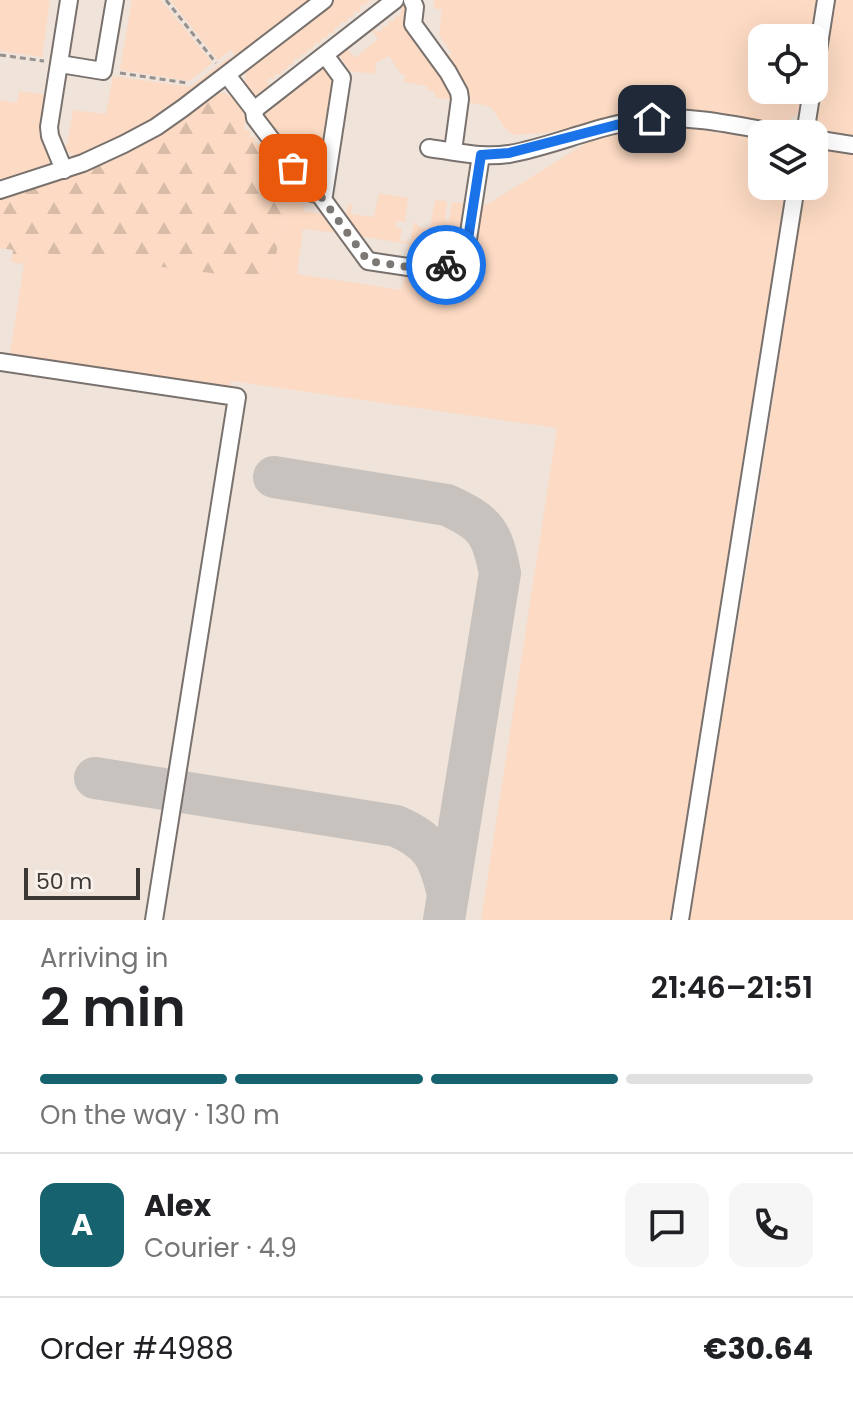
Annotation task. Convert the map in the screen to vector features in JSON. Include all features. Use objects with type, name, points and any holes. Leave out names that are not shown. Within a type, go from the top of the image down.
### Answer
[{"type":"lane","points":[[64,170],[49,127],[69,0]]},
{"type":"lane","points":[[60,64],[103,71],[115,0]]},
{"type":"lane","points":[[0,190],[64,170],[156,127],[228,68],[324,0]]},
{"type":"lane","points":[[254,110],[395,0]]},
{"type":"lane","points":[[412,0],[415,7],[413,24],[459,92],[453,151]]},
{"type":"lane","points":[[822,24],[826,0]]},
{"type":"lane","points":[[228,68],[254,110],[255,118],[312,193],[324,195],[342,78],[325,55]]},
{"type":"lane","points":[[429,148],[481,155],[509,153],[616,125],[652,119],[695,120],[748,128]]},
{"type":"lane","points":[[828,141],[853,145]]},
{"type":"lane","points":[[319,194],[368,261],[435,271],[466,252],[481,155]]},
{"type":"lane","points":[[680,920],[794,200]]},
{"type":"lane","points":[[0,362],[237,397],[154,920]]},
{"type":"path","points":[[166,0],[228,68]]},
{"type":"path","points":[[0,55],[60,64]]},
{"type":"path","points":[[208,70],[228,68]]},
{"type":"path","points":[[103,71],[191,84]]},
{"type":"shaded area","points":[[0,0],[853,0],[853,920],[0,920]]},
{"type":"green space","points":[[0,0],[50,0],[42,57],[0,51]]},
{"type":"green space","points":[[132,0],[161,0],[212,63],[189,81],[120,70]]},
{"type":"green space","points":[[170,0],[313,0],[237,58],[231,50],[218,60]]},
{"type":"green space","points":[[335,0],[372,0],[361,5],[360,12],[354,12],[347,22],[335,27],[334,33],[328,33],[328,37],[315,43],[312,49],[307,49],[300,59],[295,58],[281,74],[275,74],[274,79],[268,78],[267,84],[277,86],[261,97],[252,95],[245,85],[246,68]]},
{"type":"green space","points":[[403,0],[450,84],[453,100],[435,97],[435,92],[427,90],[427,86],[404,82],[405,75],[401,74],[389,56],[376,63],[375,74],[348,71],[336,51],[344,45],[355,58],[378,39],[369,26],[376,20],[375,31],[382,31],[389,21],[400,17]]},
{"type":"green space","points":[[434,0],[818,0],[814,24],[748,24],[748,104],[802,104],[801,111],[789,120],[748,120],[687,111],[645,111],[573,128],[513,135],[491,107],[465,99],[440,53],[452,54],[439,35],[442,10],[434,8]]},
{"type":"green space","points":[[834,0],[853,0],[853,137],[828,133],[828,120],[815,119],[817,104],[828,104],[828,38]]},
{"type":"green space","points":[[230,57],[233,62],[142,128],[78,159],[62,148],[67,145],[73,110],[106,114],[113,76],[190,87]]},
{"type":"green space","points":[[323,66],[334,75],[320,181],[312,184],[262,115],[263,111]]},
{"type":"green space","points":[[19,91],[43,94],[48,100],[50,160],[45,169],[0,183],[0,100],[17,103]]},
{"type":"green space","points":[[217,92],[234,96],[246,113],[244,129],[250,131],[250,137],[255,137],[255,143],[260,144],[259,150],[265,151],[264,157],[270,159],[269,165],[275,166],[274,171],[286,180],[285,185],[290,185],[271,280],[26,251],[23,264],[11,262],[13,250],[0,248],[0,198],[16,193]]},
{"type":"green space","points":[[668,127],[748,137],[748,200],[787,200],[673,920],[481,920],[557,428],[231,381],[229,388],[10,355],[26,250],[271,280],[289,191],[300,198],[299,203],[305,204],[304,211],[325,214],[338,233],[303,229],[297,274],[401,290],[405,275],[446,280],[471,262],[481,205],[486,205],[588,142],[641,129]]},
{"type":"green space","points":[[828,149],[853,153],[853,920],[689,920],[754,525],[803,200],[828,200]]},
{"type":"green space","points":[[379,193],[408,198],[405,222],[397,221],[396,227],[402,229],[400,241],[410,242],[414,222],[421,228],[430,228],[435,200],[447,201],[445,220],[449,220],[452,202],[466,204],[459,244],[434,263],[407,259],[409,244],[359,236],[345,217],[348,204],[352,205],[351,214],[374,217]]},
{"type":"taxiway","points":[[274,477],[447,505],[479,524],[494,548],[500,573],[444,920]]},
{"type":"taxiway","points":[[95,778],[396,826],[418,838],[432,852],[448,894]]},
{"type":"way so far","points":[[293,168],[312,193],[319,194],[368,261],[435,271],[446,265]]},
{"type":"route","points":[[446,265],[466,252],[481,155],[509,153],[616,125],[652,119]]}]
